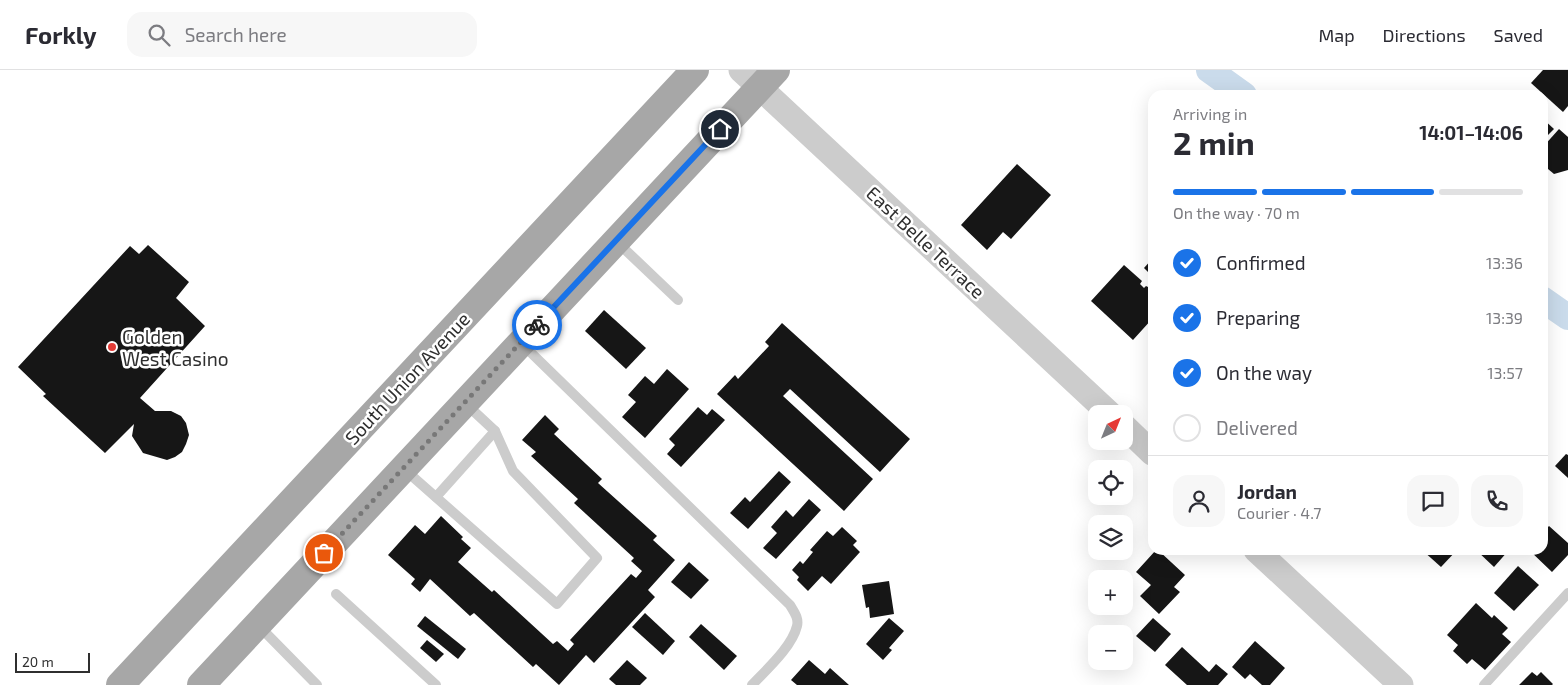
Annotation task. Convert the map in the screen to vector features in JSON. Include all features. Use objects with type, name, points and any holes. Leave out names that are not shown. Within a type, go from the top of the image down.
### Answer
[{"type":"main road","name":"South Union Avenue","points":[[120,685],[695,70]]},
{"type":"main road","points":[[201,685],[616,240],[759,76]]},
{"type":"street","name":"East Belle Terrace","points":[[759,76],[1101,405]]},
{"type":"street","points":[[1133,435],[1148,449]]},
{"type":"street","points":[[1261,555],[1401,685]]},
{"type":"lane","points":[[616,240],[678,300]]},
{"type":"lane","points":[[521,343],[790,605],[797,620],[797,626],[792,638],[784,650],[752,685]]},
{"type":"lane","points":[[403,468],[557,604],[597,558],[513,471],[495,431],[464,402]]},
{"type":"lane","points":[[436,497],[495,431]]},
{"type":"lane","points":[[1484,685],[1568,593]]},
{"type":"lane","points":[[336,594],[436,685]]},
{"type":"lane","points":[[258,624],[317,685]]},
{"type":"building","points":[[1543,70],[1568,70],[1568,106],[1563,112],[1548,98],[1548,90],[1539,90],[1531,83]]},
{"type":"building","points":[[1548,124],[1554,129],[1548,135]]},
{"type":"building","points":[[1559,129],[1568,137],[1568,170],[1554,174],[1548,169],[1548,141]]},
{"type":"building","points":[[1017,164],[1051,195],[1011,239],[1003,232],[987,250],[961,225]]},
{"type":"building","name":"Golden West Casino","points":[[148,245],[189,282],[176,298],[205,326],[140,398],[155,411],[171,411],[181,416],[186,423],[189,435],[182,452],[167,460],[143,453],[132,436],[134,424],[105,453],[43,396],[46,394],[18,367],[130,246],[139,254]]},
{"type":"building","points":[[1148,264],[1148,272],[1144,268]]},
{"type":"building","points":[[1124,265],[1142,281],[1140,284],[1144,288],[1148,287],[1148,323],[1133,340],[1091,301]]},
{"type":"building","points":[[604,310],[646,348],[626,369],[585,331]]},
{"type":"building","points":[[782,323],[910,439],[880,472],[790,389],[783,396],[873,479],[844,511],[717,394],[735,375],[738,379],[769,346],[765,342]]},
{"type":"building","points":[[667,369],[689,389],[645,438],[622,417],[636,402],[628,395],[645,376],[654,384]]},
{"type":"building","points":[[698,407],[707,415],[712,409],[725,420],[681,467],[667,454],[675,445],[669,439]]},
{"type":"building","points":[[545,415],[559,429],[554,434],[602,479],[598,483],[657,536],[653,540],[675,560],[648,590],[655,597],[594,663],[586,655],[559,685],[536,664],[533,667],[474,613],[470,616],[430,579],[420,592],[411,584],[415,579],[388,555],[415,525],[425,534],[441,516],[463,537],[461,539],[471,548],[458,562],[492,592],[494,590],[553,644],[557,641],[568,651],[574,644],[570,640],[631,574],[636,578],[642,571],[631,561],[634,558],[574,503],[578,499],[531,456],[536,452],[522,440]]},
{"type":"building","points":[[1566,454],[1568,455],[1568,478],[1555,466]]},
{"type":"building","points":[[779,471],[791,482],[748,529],[730,513],[745,497],[750,502]]},
{"type":"building","points":[[809,499],[821,510],[776,559],[763,548],[777,533],[771,527],[786,510],[793,517]]},
{"type":"building","points":[[842,527],[857,541],[853,545],[860,552],[831,584],[822,576],[808,591],[797,580],[799,577],[792,570],[800,561],[803,564],[813,552],[810,550],[827,531],[833,536]]},
{"type":"building","points":[[1548,527],[1568,543],[1568,555],[1552,572],[1534,555],[1548,555]]},
{"type":"building","points":[[1151,555],[1163,555],[1185,575],[1174,587],[1180,592],[1159,614],[1140,596],[1151,585],[1136,572]]},
{"type":"building","points":[[1428,555],[1452,555],[1441,567]]},
{"type":"building","points":[[1481,555],[1505,555],[1494,567]]},
{"type":"building","points":[[689,562],[709,580],[691,599],[671,582]]},
{"type":"building","points":[[1518,566],[1539,585],[1514,611],[1494,593]]},
{"type":"building","points":[[889,581],[894,614],[870,618],[869,607],[866,608],[862,585]]},
{"type":"building","points":[[1476,603],[1492,618],[1494,615],[1508,628],[1502,634],[1511,642],[1485,670],[1472,659],[1467,664],[1453,651],[1458,645],[1447,635]]},
{"type":"building","points":[[645,613],[675,641],[663,655],[632,627]]},
{"type":"building","points":[[425,616],[466,649],[458,659],[417,626]]},
{"type":"building","points":[[889,618],[904,631],[889,648],[892,650],[883,660],[866,644]]},
{"type":"building","points":[[1153,618],[1171,634],[1155,652],[1136,636]]},
{"type":"building","points":[[701,624],[737,656],[724,670],[689,637]]},
{"type":"building","points":[[427,640],[444,654],[436,662],[420,648]]},
{"type":"building","points":[[1255,641],[1285,668],[1270,685],[1262,685],[1250,674],[1245,679],[1232,667]]},
{"type":"building","points":[[1182,647],[1209,672],[1216,664],[1228,674],[1218,685],[1187,685],[1165,665]]},
{"type":"building","points":[[627,660],[647,678],[640,685],[616,685],[609,679]]},
{"type":"building","points":[[809,660],[825,674],[830,668],[849,685],[797,685],[791,680]]},
{"type":"building","points":[[1532,672],[1537,676],[1541,672],[1553,684],[1519,685]]},
{"type":"waterway","points":[[1209,70],[1237,90]]},
{"type":"waterway","points":[[1548,303],[1568,317]]},
{"type":"way so far","points":[[324,553],[537,325]]},
{"type":"place","name":"Golden West Casino","points":[[112,347]]},
{"type":"route","points":[[537,325],[720,129]]}]
